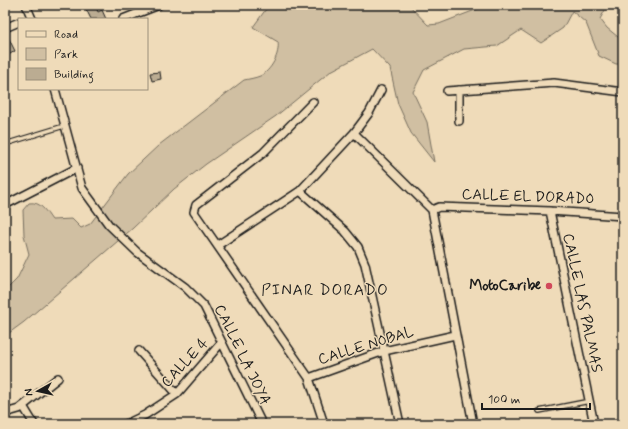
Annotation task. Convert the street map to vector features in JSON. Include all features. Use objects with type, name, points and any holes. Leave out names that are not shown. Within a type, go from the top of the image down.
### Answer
[{"type":"street","points":[[26,5],[30,18]]},
{"type":"street","points":[[126,18],[159,5]]},
{"type":"street","points":[[5,28],[18,22]]},
{"type":"street","points":[[447,91],[554,83],[623,92]]},
{"type":"street","name":"CALLE LA JOYA","points":[[55,90],[82,188],[110,225],[137,252],[185,287],[204,306],[262,424]]},
{"type":"street","points":[[218,245],[300,191],[354,133],[369,113],[381,90]]},
{"type":"street","points":[[459,90],[459,121]]},
{"type":"street","points":[[313,102],[264,153],[196,205],[194,212],[309,378],[324,424]]},
{"type":"street","points":[[354,133],[432,210],[473,424]]},
{"type":"street","points":[[5,205],[77,168]]},
{"type":"street","points":[[300,191],[345,231],[358,247],[365,264],[400,424]]},
{"type":"street","name":"CALLE EL DORADO","points":[[432,210],[439,207],[550,211],[623,216]]},
{"type":"street","name":"CALLE LAS PALMAS","points":[[550,211],[594,424]]},
{"type":"street","name":"CALLE NOBAL","points":[[309,378],[384,351],[455,335]]},
{"type":"street","name":"CALLE 4","points":[[126,424],[145,415],[177,394],[221,343]]},
{"type":"street","points":[[139,350],[177,394]]},
{"type":"street","points":[[5,413],[23,406],[58,378]]},
{"type":"street","points":[[23,406],[34,424]]},
{"type":"lane","points":[[5,144],[64,126]]},
{"type":"lane","points":[[539,411],[590,401]]},
{"type":"green space","points":[[269,5],[409,5],[428,25],[439,24],[488,5],[608,5],[600,19],[607,28],[623,41],[623,64],[616,64],[599,56],[586,23],[572,11],[563,28],[541,43],[521,30],[497,46],[464,49],[424,70],[413,92],[427,122],[434,162],[411,133],[398,104],[390,68],[372,49],[331,71],[276,116],[206,164],[174,189],[133,228],[24,322],[5,336],[5,291],[17,279],[29,254],[24,235],[23,210],[29,203],[33,203],[40,205],[52,220],[72,219],[81,228],[90,224],[128,174],[159,145],[244,80],[260,76],[268,70],[274,62],[278,52],[278,42],[253,27]]},
{"type":"building","points":[[96,7],[98,12],[102,10],[106,18],[90,18],[86,9]]},
{"type":"building","points":[[9,39],[15,51],[5,57],[5,42]]},
{"type":"building","points":[[160,72],[161,79],[152,81],[150,73]]},
{"type":"place","name":"MotoCaribe","points":[[549,286]]},
{"type":"district","name":"PINAR DORADO","points":[[325,290]]}]
